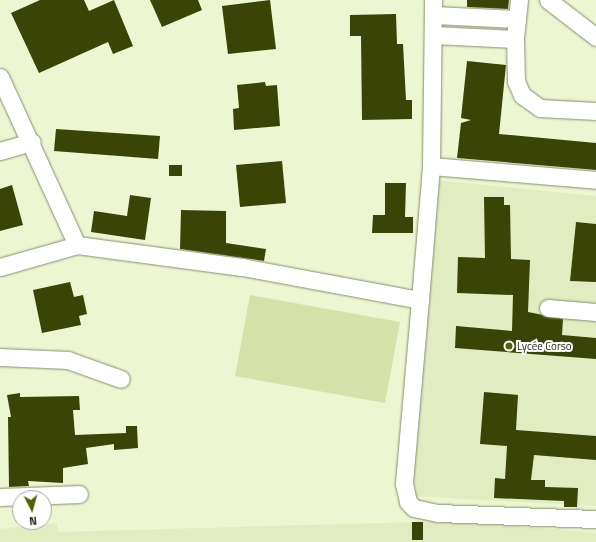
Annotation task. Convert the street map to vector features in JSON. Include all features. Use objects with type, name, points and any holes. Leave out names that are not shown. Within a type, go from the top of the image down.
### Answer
[{"type":"street","points":[[520,0],[515,39],[516,80],[531,103],[540,108],[596,111]]},
{"type":"street","points":[[548,0],[596,37]]},
{"type":"street","points":[[517,19],[434,7],[432,166],[404,484],[408,502],[414,508],[438,513],[596,519]]},
{"type":"street","points":[[433,35],[515,39]]},
{"type":"street","points":[[0,77],[32,142],[77,245]]},
{"type":"street","points":[[0,151],[32,142]]},
{"type":"street","points":[[432,166],[596,180]]},
{"type":"street","points":[[0,267],[77,245],[242,267],[420,300]]},
{"type":"street","points":[[548,308],[596,312]]},
{"type":"street","points":[[0,357],[68,360],[121,379]]},
{"type":"street","points":[[0,497],[78,494]]},
{"type":"shaded area","name":"Lycée Corso","points":[[433,180],[596,196],[596,506],[413,496]]},
{"type":"shaded area","points":[[250,295],[400,322],[385,403],[235,376]]},
{"type":"shaded area","points":[[458,521],[596,533],[596,542],[0,542],[0,529],[12,528],[12,530],[52,530],[52,524],[57,523],[57,532]]},
{"type":"building","points":[[40,0],[84,0],[89,11],[114,0],[133,46],[113,54],[108,42],[39,73],[11,13]]},
{"type":"building","points":[[150,0],[198,0],[202,10],[162,27]]},
{"type":"building","points":[[270,0],[276,49],[228,54],[222,6]]},
{"type":"building","points":[[467,0],[509,0],[508,9],[467,7]]},
{"type":"building","points":[[396,14],[397,44],[403,44],[406,100],[412,100],[412,119],[362,120],[361,36],[350,36],[350,15]]},
{"type":"building","points":[[467,61],[506,65],[499,134],[596,143],[596,170],[457,158],[461,123],[471,120],[461,118]]},
{"type":"building","points":[[265,82],[266,86],[277,85],[280,126],[234,130],[233,109],[239,108],[237,85]]},
{"type":"building","points":[[56,129],[160,136],[158,159],[54,151]]},
{"type":"building","points":[[282,161],[286,203],[240,207],[236,165]]},
{"type":"building","points":[[169,165],[182,165],[182,176],[169,176]]},
{"type":"building","points":[[385,183],[406,183],[405,217],[413,217],[413,233],[372,233],[373,215],[385,215]]},
{"type":"building","points":[[12,185],[23,225],[0,231],[0,189]]},
{"type":"building","points":[[130,195],[151,198],[145,240],[91,232],[94,211],[127,216]]},
{"type":"building","points":[[484,197],[504,197],[504,205],[510,205],[511,259],[530,260],[528,312],[563,319],[562,335],[596,338],[596,359],[455,348],[456,326],[512,331],[513,295],[457,293],[458,257],[485,258]]},
{"type":"building","points":[[181,210],[226,211],[226,243],[266,249],[264,261],[180,249]]},
{"type":"building","points":[[576,222],[596,224],[596,282],[570,281]]},
{"type":"building","points":[[70,282],[74,297],[83,295],[87,314],[79,316],[81,325],[42,333],[33,290]]},
{"type":"building","points":[[484,392],[518,395],[516,430],[596,436],[596,460],[534,455],[531,480],[545,480],[545,487],[578,488],[577,507],[564,507],[564,501],[494,498],[495,478],[505,479],[507,446],[480,444]]},
{"type":"building","points":[[20,393],[20,397],[79,396],[80,410],[73,410],[75,435],[126,433],[126,426],[137,426],[138,448],[114,450],[114,444],[86,448],[88,464],[63,468],[63,483],[28,481],[29,486],[9,487],[8,417],[11,417],[7,395]]},
{"type":"building","points":[[412,522],[423,522],[423,540],[412,540]]},
{"type":"place","name":"Lycée Corso","points":[[509,346]]}]
